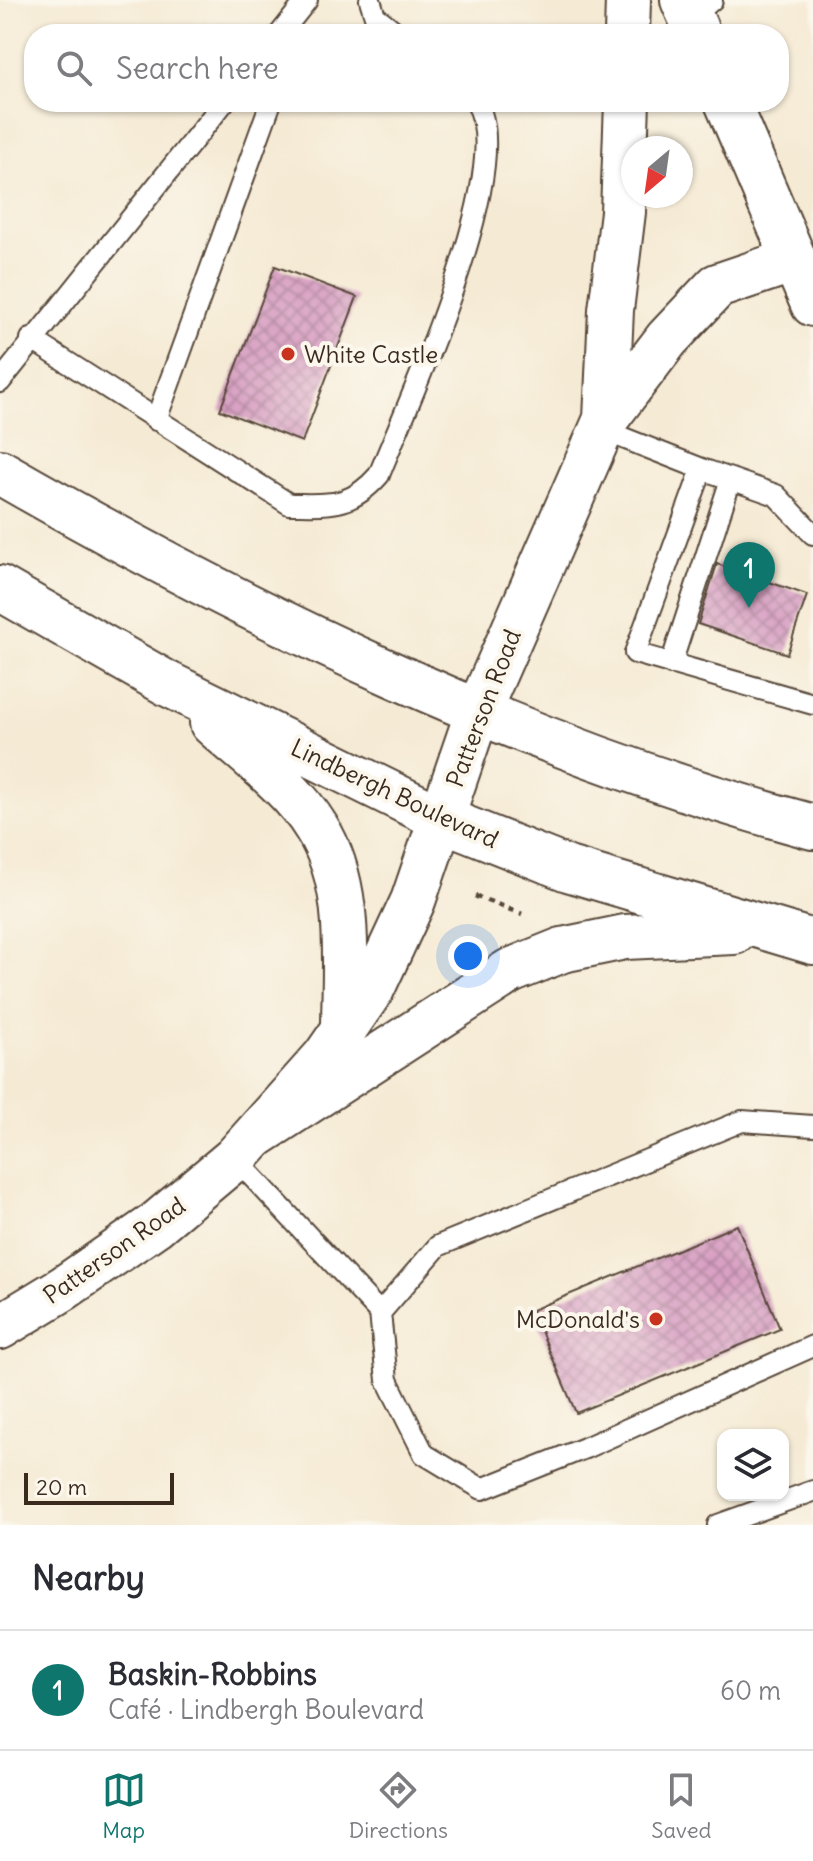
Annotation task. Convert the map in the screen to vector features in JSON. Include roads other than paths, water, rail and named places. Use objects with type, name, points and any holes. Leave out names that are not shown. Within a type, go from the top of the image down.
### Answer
[{"type":"main road","points":[[627,24],[628,0]]},
{"type":"main road","points":[[604,424],[611,310],[623,212],[627,112]]},
{"type":"main road","points":[[731,112],[813,304]]},
{"type":"main road","name":"Patterson Road","points":[[0,1327],[155,1225],[246,1146],[344,1030],[372,989],[413,901],[477,714],[604,424],[667,339],[717,286],[794,260]]},
{"type":"main road","points":[[0,472],[131,547],[477,714],[594,760],[813,827]]},
{"type":"main road","name":"Lindbergh Boulevard","points":[[0,588],[168,684],[442,819],[568,869],[813,942]]},
{"type":"main road","points":[[168,684],[285,789],[317,827],[338,878],[345,920],[344,1030]]},
{"type":"main road","points":[[246,1146],[510,971],[562,950],[625,937],[765,930]]},
{"type":"lane","points":[[288,24],[307,0]]},
{"type":"lane","points":[[299,24],[307,0]]},
{"type":"lane","points":[[370,0],[375,16],[385,24]]},
{"type":"lane","points":[[0,382],[31,339],[216,112]]},
{"type":"lane","points":[[156,420],[267,112]]},
{"type":"lane","points":[[31,339],[289,504],[331,504],[362,495],[379,475],[468,250],[483,160],[483,112]]},
{"type":"lane","points":[[604,424],[702,469],[776,495],[813,534]]},
{"type":"lane","points":[[702,469],[635,653],[813,704]]},
{"type":"lane","points":[[671,664],[731,479]]},
{"type":"lane","points":[[380,1313],[438,1246],[742,1121],[813,1126]]},
{"type":"lane","points":[[246,1146],[380,1313],[387,1380],[424,1454],[482,1489],[585,1448],[813,1346]]},
{"type":"lane","points":[[718,1525],[813,1491]]},
{"type":"place","name":"White Castle","points":[[288,354]]},
{"type":"place","name":"Baskin-Robbins","points":[[749,608]]},
{"type":"place","name":"McDonald's","points":[[656,1319]]}]
